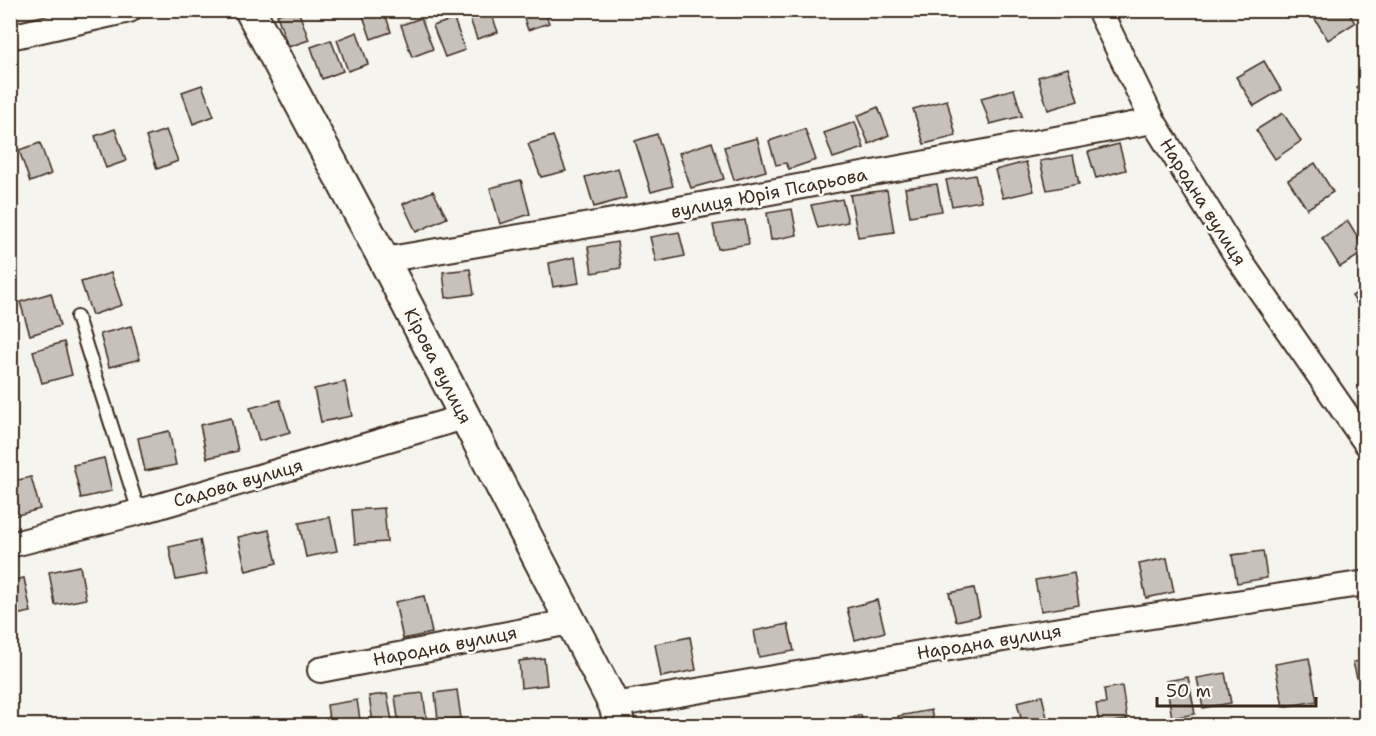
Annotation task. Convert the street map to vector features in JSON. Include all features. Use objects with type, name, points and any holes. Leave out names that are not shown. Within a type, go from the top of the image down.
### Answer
[{"type":"street","points":[[10,38],[129,10]]},
{"type":"street","name":"Кірова вулиця","points":[[250,10],[384,260],[617,716]]},
{"type":"street","name":"Народна вулиця","points":[[1099,10],[1153,121],[1236,255],[1365,442]]},
{"type":"street","name":"вулиця Юрія Псарьова","points":[[384,260],[637,217],[1153,121]]},
{"type":"street","name":"Садова вулиця","points":[[10,545],[139,512],[464,417]]},
{"type":"street","points":[[617,716],[1009,638],[1365,583]]},
{"type":"street","name":"Народна вулиця","points":[[321,670],[570,622]]},
{"type":"lane","points":[[77,317],[139,512]]},
{"type":"building","points":[[290,10],[298,10],[309,40],[288,47],[277,15]]},
{"type":"building","points":[[361,10],[384,10],[391,32],[371,39]]},
{"type":"building","points":[[467,10],[490,10],[498,32],[477,39]]},
{"type":"building","points":[[521,10],[544,10],[549,23],[528,30]]},
{"type":"building","points":[[1347,10],[1355,23],[1328,40],[1310,11]]},
{"type":"building","points":[[421,18],[433,49],[412,57],[401,25]]},
{"type":"building","points":[[454,19],[465,50],[445,57],[433,26]]},
{"type":"building","points":[[357,32],[368,64],[348,71],[337,40]]},
{"type":"building","points":[[331,40],[343,71],[322,79],[311,47]]},
{"type":"building","points":[[1264,61],[1281,90],[1254,106],[1236,77]]},
{"type":"building","points":[[1068,68],[1078,101],[1048,110],[1038,77]]},
{"type":"building","points":[[1366,81],[1366,101],[1356,87]]},
{"type":"building","points":[[202,85],[214,116],[193,124],[182,92]]},
{"type":"building","points":[[1014,89],[1022,116],[990,124],[981,98]]},
{"type":"building","points":[[947,100],[956,136],[924,144],[913,109]]},
{"type":"building","points":[[878,107],[889,135],[869,144],[857,116]]},
{"type":"building","points":[[1283,113],[1301,141],[1275,159],[1256,130]]},
{"type":"building","points":[[855,122],[864,148],[833,158],[824,133]]},
{"type":"building","points":[[115,129],[126,161],[106,168],[95,136]]},
{"type":"building","points":[[805,129],[816,160],[789,169],[786,163],[776,165],[769,141]]},
{"type":"building","points":[[166,130],[178,161],[157,169],[146,137]]},
{"type":"building","points":[[657,134],[673,186],[651,192],[635,141]]},
{"type":"building","points":[[553,136],[566,171],[541,177],[528,144]]},
{"type":"building","points":[[757,138],[766,171],[734,180],[724,147]]},
{"type":"building","points":[[712,142],[724,179],[691,188],[679,153]]},
{"type":"building","points":[[40,143],[51,174],[30,182],[19,150]]},
{"type":"building","points":[[1119,144],[1126,170],[1096,178],[1088,152]]},
{"type":"building","points":[[1073,155],[1079,184],[1047,190],[1040,161]]},
{"type":"building","points":[[1026,162],[1034,191],[1003,198],[995,170]]},
{"type":"building","points":[[1315,163],[1333,192],[1307,209],[1288,180]]},
{"type":"building","points":[[618,168],[626,198],[594,207],[585,177]]},
{"type":"building","points":[[975,175],[981,201],[952,206],[946,180]]},
{"type":"building","points":[[521,180],[530,214],[500,224],[490,188]]},
{"type":"building","points":[[937,184],[942,211],[910,216],[905,188]]},
{"type":"building","points":[[887,190],[894,232],[858,237],[850,195]]},
{"type":"building","points":[[433,191],[447,218],[416,232],[403,204]]},
{"type":"building","points":[[842,199],[848,222],[818,228],[811,205]]},
{"type":"building","points":[[792,209],[797,235],[771,240],[767,213]]},
{"type":"building","points":[[745,220],[749,244],[718,249],[713,225]]},
{"type":"building","points":[[1348,221],[1366,251],[1340,267],[1322,238]]},
{"type":"building","points":[[679,232],[685,256],[656,262],[650,237]]},
{"type":"building","points":[[617,242],[621,268],[592,273],[588,247]]},
{"type":"building","points":[[575,257],[579,283],[553,287],[549,263]]},
{"type":"building","points":[[470,269],[474,294],[446,298],[443,272]]},
{"type":"building","points":[[111,273],[122,305],[92,315],[81,282]]},
{"type":"building","points":[[1366,287],[1366,318],[1352,296]]},
{"type":"building","points":[[51,293],[60,326],[30,335],[20,302]]},
{"type":"building","points":[[131,326],[140,359],[109,367],[100,334]]},
{"type":"building","points":[[64,342],[72,375],[42,383],[33,351]]},
{"type":"building","points":[[345,382],[352,416],[321,422],[314,389]]},
{"type":"building","points":[[280,400],[290,432],[259,441],[250,408]]},
{"type":"building","points":[[231,418],[238,451],[207,458],[200,425]]},
{"type":"building","points":[[169,431],[176,465],[145,471],[138,438]]},
{"type":"building","points":[[104,458],[112,491],[81,498],[73,465]]},
{"type":"building","points":[[31,477],[40,509],[10,517],[10,482]]},
{"type":"building","points":[[384,508],[387,542],[355,544],[352,510]]},
{"type":"building","points":[[330,517],[337,551],[306,557],[299,523]]},
{"type":"building","points":[[269,530],[277,563],[246,571],[238,537]]},
{"type":"building","points":[[200,540],[207,574],[176,580],[169,547]]},
{"type":"building","points":[[1263,551],[1267,578],[1237,583],[1232,555]]},
{"type":"building","points":[[1167,558],[1174,592],[1146,598],[1139,564]]},
{"type":"building","points":[[80,566],[86,599],[55,605],[49,572]]},
{"type":"building","points":[[1074,573],[1079,605],[1041,611],[1035,580]]},
{"type":"building","points":[[24,578],[31,612],[10,616],[10,581]]},
{"type":"building","points":[[974,588],[980,616],[956,621],[949,593]]},
{"type":"building","points":[[424,596],[432,633],[403,639],[395,602]]},
{"type":"building","points":[[877,600],[885,632],[855,640],[847,608]]},
{"type":"building","points":[[788,624],[794,651],[759,657],[754,631]]},
{"type":"building","points":[[690,637],[696,670],[661,677],[655,644]]},
{"type":"building","points":[[544,658],[547,685],[521,688],[519,661]]},
{"type":"building","points":[[1309,658],[1317,701],[1283,707],[1275,664]]},
{"type":"building","points":[[1366,660],[1366,688],[1360,690],[1353,662]]},
{"type":"building","points":[[1225,673],[1231,703],[1203,708],[1197,678]]},
{"type":"building","points":[[1188,677],[1195,714],[1172,718],[1166,681]]},
{"type":"building","points":[[1122,686],[1127,720],[1099,724],[1096,704],[1106,703],[1104,689]]},
{"type":"building","points":[[457,690],[461,718],[438,720],[435,693]]},
{"type":"building","points":[[423,693],[427,722],[399,726],[395,696]]},
{"type":"building","points":[[387,694],[393,726],[373,723],[369,696]]},
{"type":"building","points":[[1042,696],[1049,726],[1023,726],[1017,702]]},
{"type":"building","points":[[357,700],[361,726],[330,726],[327,705]]},
{"type":"building","points":[[931,710],[934,726],[899,726],[898,716]]},
{"type":"building","points":[[861,715],[863,726],[845,726],[843,719]]}]
